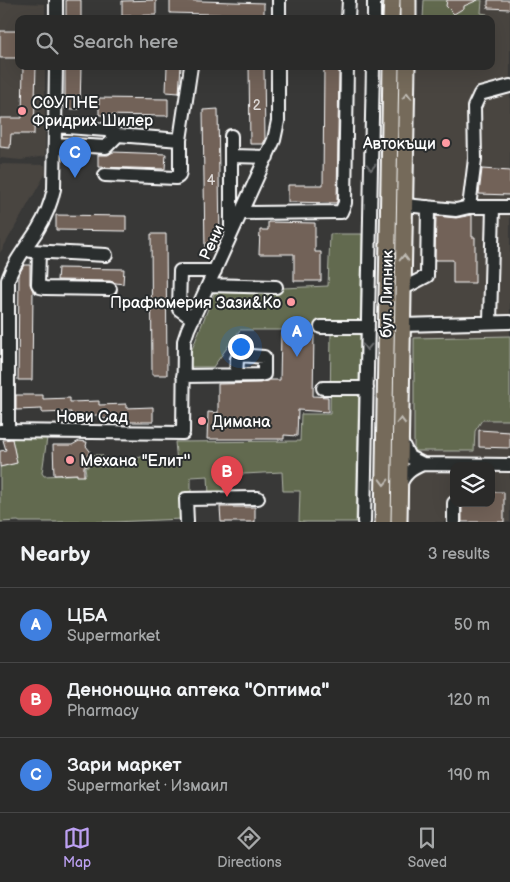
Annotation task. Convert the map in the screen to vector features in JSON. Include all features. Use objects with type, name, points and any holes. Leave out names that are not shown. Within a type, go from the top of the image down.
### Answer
[{"type":"main road","points":[[392,0],[392,15]]},
{"type":"main road","points":[[408,0],[408,15]]},
{"type":"main road","name":"бул. Липник","points":[[383,522],[391,70]]},
{"type":"main road","name":"бул. Липник","points":[[399,522],[408,70]]},
{"type":"street","points":[[56,0],[56,15]]},
{"type":"street","points":[[279,0],[279,15]]},
{"type":"street","points":[[348,15],[349,0]]},
{"type":"street","points":[[374,0],[374,15]]},
{"type":"street","points":[[4,431],[8,280],[11,269],[39,227],[50,205],[54,189],[56,70]]},
{"type":"street","points":[[105,175],[176,178],[179,176],[180,140],[190,70]]},
{"type":"street","name":"Рени","points":[[183,433],[184,342],[274,140],[278,121],[278,70]]},
{"type":"street","points":[[242,213],[341,212],[345,203],[348,70]]},
{"type":"street","points":[[364,522],[373,70]]},
{"type":"street","points":[[469,207],[475,159],[474,107],[480,94],[510,86]]},
{"type":"street","points":[[55,126],[106,130],[118,135],[180,140]]},
{"type":"street","points":[[55,144],[106,147],[118,135]]},
{"type":"street","points":[[231,136],[232,235]]},
{"type":"street","points":[[231,156],[266,157]]},
{"type":"street","points":[[406,205],[456,210],[469,207],[510,207]]},
{"type":"street","points":[[404,288],[427,276],[428,207]]},
{"type":"street","points":[[490,322],[493,207]]},
{"type":"street","points":[[23,251],[106,255]]},
{"type":"street","points":[[39,252],[38,284],[40,287],[110,289]]},
{"type":"street","points":[[193,319],[179,309],[180,265],[215,271]]},
{"type":"street","points":[[208,285],[276,287]]},
{"type":"street","points":[[403,325],[510,322]]},
{"type":"street","points":[[321,327],[368,327]]},
{"type":"street","points":[[183,376],[236,375]]},
{"type":"street","points":[[323,388],[367,388]]},
{"type":"street","name":"Нови Сад","points":[[4,431],[183,433]]},
{"type":"street","points":[[401,441],[409,457],[423,464]]},
{"type":"street","points":[[400,485],[410,469],[423,464],[450,465]]},
{"type":"street","points":[[495,465],[510,465]]},
{"type":"street","points":[[187,522],[186,499],[258,498]]},
{"type":"street","points":[[454,507],[454,522]]},
{"type":"shaded area","points":[[482,0],[510,0],[510,522],[391,522],[397,70],[495,70],[495,15],[481,13]]},
{"type":"shaded area","name":"СОУПНЕ Фридрих Шилер","points":[[0,2],[45,4],[45,15],[15,15],[15,70],[45,70],[45,156],[21,160],[0,158]]},
{"type":"shaded area","points":[[0,164],[45,165],[46,173],[0,253]]},
{"type":"green space","points":[[424,0],[482,0],[481,13],[487,14],[487,15],[423,15]]},
{"type":"green space","points":[[330,234],[362,234],[356,522],[299,522],[300,491],[283,491],[282,472],[225,475],[226,495],[209,495],[208,476],[191,477],[191,492],[182,492],[182,519],[113,522],[0,522],[0,467],[17,463],[11,435],[47,438],[42,473],[44,476],[86,474],[85,467],[88,467],[88,455],[102,455],[106,463],[119,463],[152,454],[154,465],[177,463],[175,442],[300,441],[301,414],[330,414],[331,330],[240,330],[213,367],[185,367],[215,291],[328,286]]},
{"type":"green space","points":[[510,336],[510,420],[482,420],[475,431],[474,451],[414,451],[414,338]]},
{"type":"building","points":[[66,0],[81,0],[81,15],[66,15]]},
{"type":"building","points":[[156,0],[156,15],[122,15],[122,1]]},
{"type":"building","points":[[170,0],[264,3],[264,15],[170,13]]},
{"type":"building","points":[[447,0],[478,0],[464,6],[464,8],[454,14],[446,6]]},
{"type":"building","points":[[488,0],[510,0],[510,9],[488,8]]},
{"type":"building","points":[[0,31],[15,31],[15,58],[0,58]]},
{"type":"building","points":[[23,70],[36,70],[34,134],[11,134],[10,148],[0,147],[0,118],[22,118]]},
{"type":"building","points":[[65,70],[81,70],[80,109],[65,109]]},
{"type":"building","points":[[167,70],[181,70],[179,93],[166,92]]},
{"type":"building","points":[[249,70],[264,70],[265,140],[263,144],[250,144]]},
{"type":"building","points":[[324,70],[339,70],[337,201],[336,203],[288,202],[288,185],[323,185]]},
{"type":"building","points":[[99,98],[168,99],[168,116],[99,115]]},
{"type":"building","points":[[218,109],[220,240],[215,251],[205,251],[203,110]]},
{"type":"building","points":[[113,152],[166,154],[165,169],[98,167],[98,155],[108,155]]},
{"type":"building","points":[[482,169],[510,171],[510,195],[479,194]]},
{"type":"building","points":[[56,215],[126,216],[126,231],[56,230]]},
{"type":"building","points":[[472,215],[472,237],[475,237],[475,283],[453,283],[453,260],[435,260],[436,216],[456,218]]},
{"type":"building","points":[[268,222],[315,223],[315,252],[321,252],[321,281],[294,281],[294,254],[259,254],[260,230],[268,230]]},
{"type":"building","points":[[151,234],[166,234],[167,375],[152,375]]},
{"type":"building","points":[[24,265],[30,265],[30,284],[33,291],[32,380],[18,380],[19,274]]},
{"type":"building","points":[[58,268],[124,269],[123,284],[110,281],[57,280]]},
{"type":"building","points":[[281,334],[314,334],[313,396],[328,397],[328,412],[298,410],[297,436],[284,435],[284,439],[207,439],[208,412],[218,413],[218,384],[260,383],[280,380]]},
{"type":"building","points":[[16,395],[43,395],[43,399],[70,398],[70,402],[99,401],[99,405],[126,404],[126,408],[153,407],[153,422],[125,422],[125,418],[98,419],[98,415],[71,416],[71,412],[42,413],[42,409],[16,410]]},
{"type":"building","points":[[479,430],[510,432],[510,448],[479,447]]},
{"type":"building","points":[[12,439],[17,463],[0,467],[0,451],[6,450],[3,440]]},
{"type":"building","name":"Механа \"Елит''","points":[[79,441],[87,442],[86,446],[90,451],[86,458],[87,466],[84,466],[84,476],[77,476],[77,474],[54,475],[53,445],[72,445]]},
{"type":"building","points":[[495,492],[504,492],[504,522],[462,522],[462,507],[495,507]]},
{"type":"building","points":[[220,507],[255,507],[255,522],[221,522]]},
{"type":"place","name":"СОУПНЕ Фридрих Шилер","points":[[22,111]]},
{"type":"place","name":"Автокъщи","points":[[446,143]]},
{"type":"place","name":"Зари маркет","points":[[75,178]]},
{"type":"place","name":"Прафюмерия Зази&Ко","points":[[291,302]]},
{"type":"place","name":"ЦБА","points":[[297,357]]},
{"type":"place","name":"Димана","points":[[202,421]]},
{"type":"place","name":"Механа \"Елит''","points":[[70,460]]},
{"type":"place","name":"Денонощна аптека \"Оптима\"","points":[[227,497]]}]
